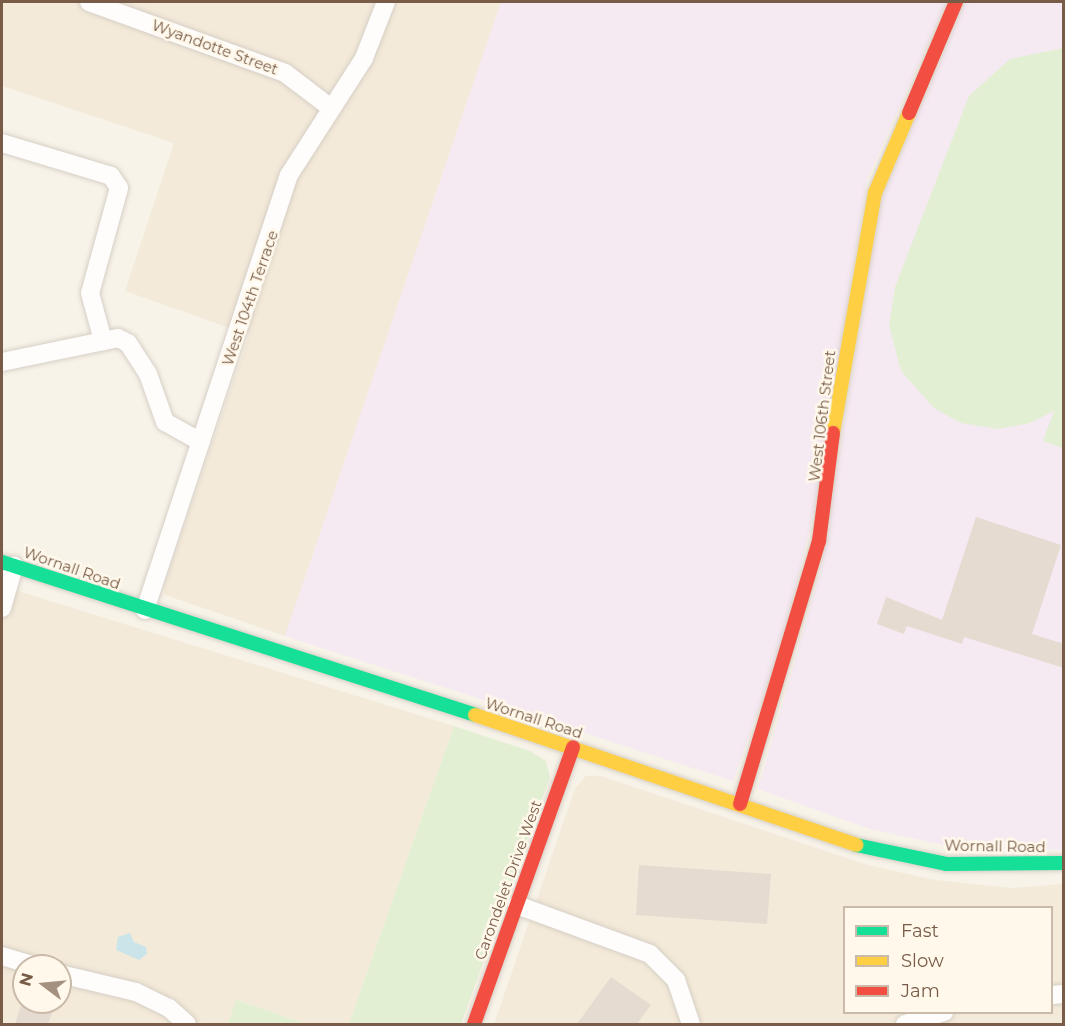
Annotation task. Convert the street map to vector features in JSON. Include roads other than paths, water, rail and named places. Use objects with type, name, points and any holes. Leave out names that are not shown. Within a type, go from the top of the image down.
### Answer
[{"type":"street","name":"Wyandotte Street","points":[[89,2],[285,73],[331,108]]},
{"type":"street","name":"West 104th Terrace","points":[[145,610],[289,175],[364,58],[386,2]]},
{"type":"street","name":"West 106th Street","points":[[740,804],[819,541],[837,398],[875,193],[956,2]]},
{"type":"street","points":[[2,143],[111,176],[119,188],[90,293],[103,341]]},
{"type":"street","points":[[2,362],[103,341],[128,342],[148,374],[165,422],[201,442]]},
{"type":"street","name":"Wornall Road","points":[[8,564],[573,747],[740,804],[838,842],[946,864],[1064,863]]},
{"type":"street","points":[[2,608],[8,564]]},
{"type":"street","name":"Carondelet Drive West","points":[[474,1024],[573,747]]},
{"type":"street","points":[[517,905],[650,954],[676,980],[691,1024]]},
{"type":"street","points":[[72,977],[136,992],[169,1008],[187,1024]]},
{"type":"street","points":[[905,1024],[938,1014]]},
{"type":"water","points":[[130,933],[134,942],[146,947],[147,954],[139,960],[116,950],[118,937]]}]
